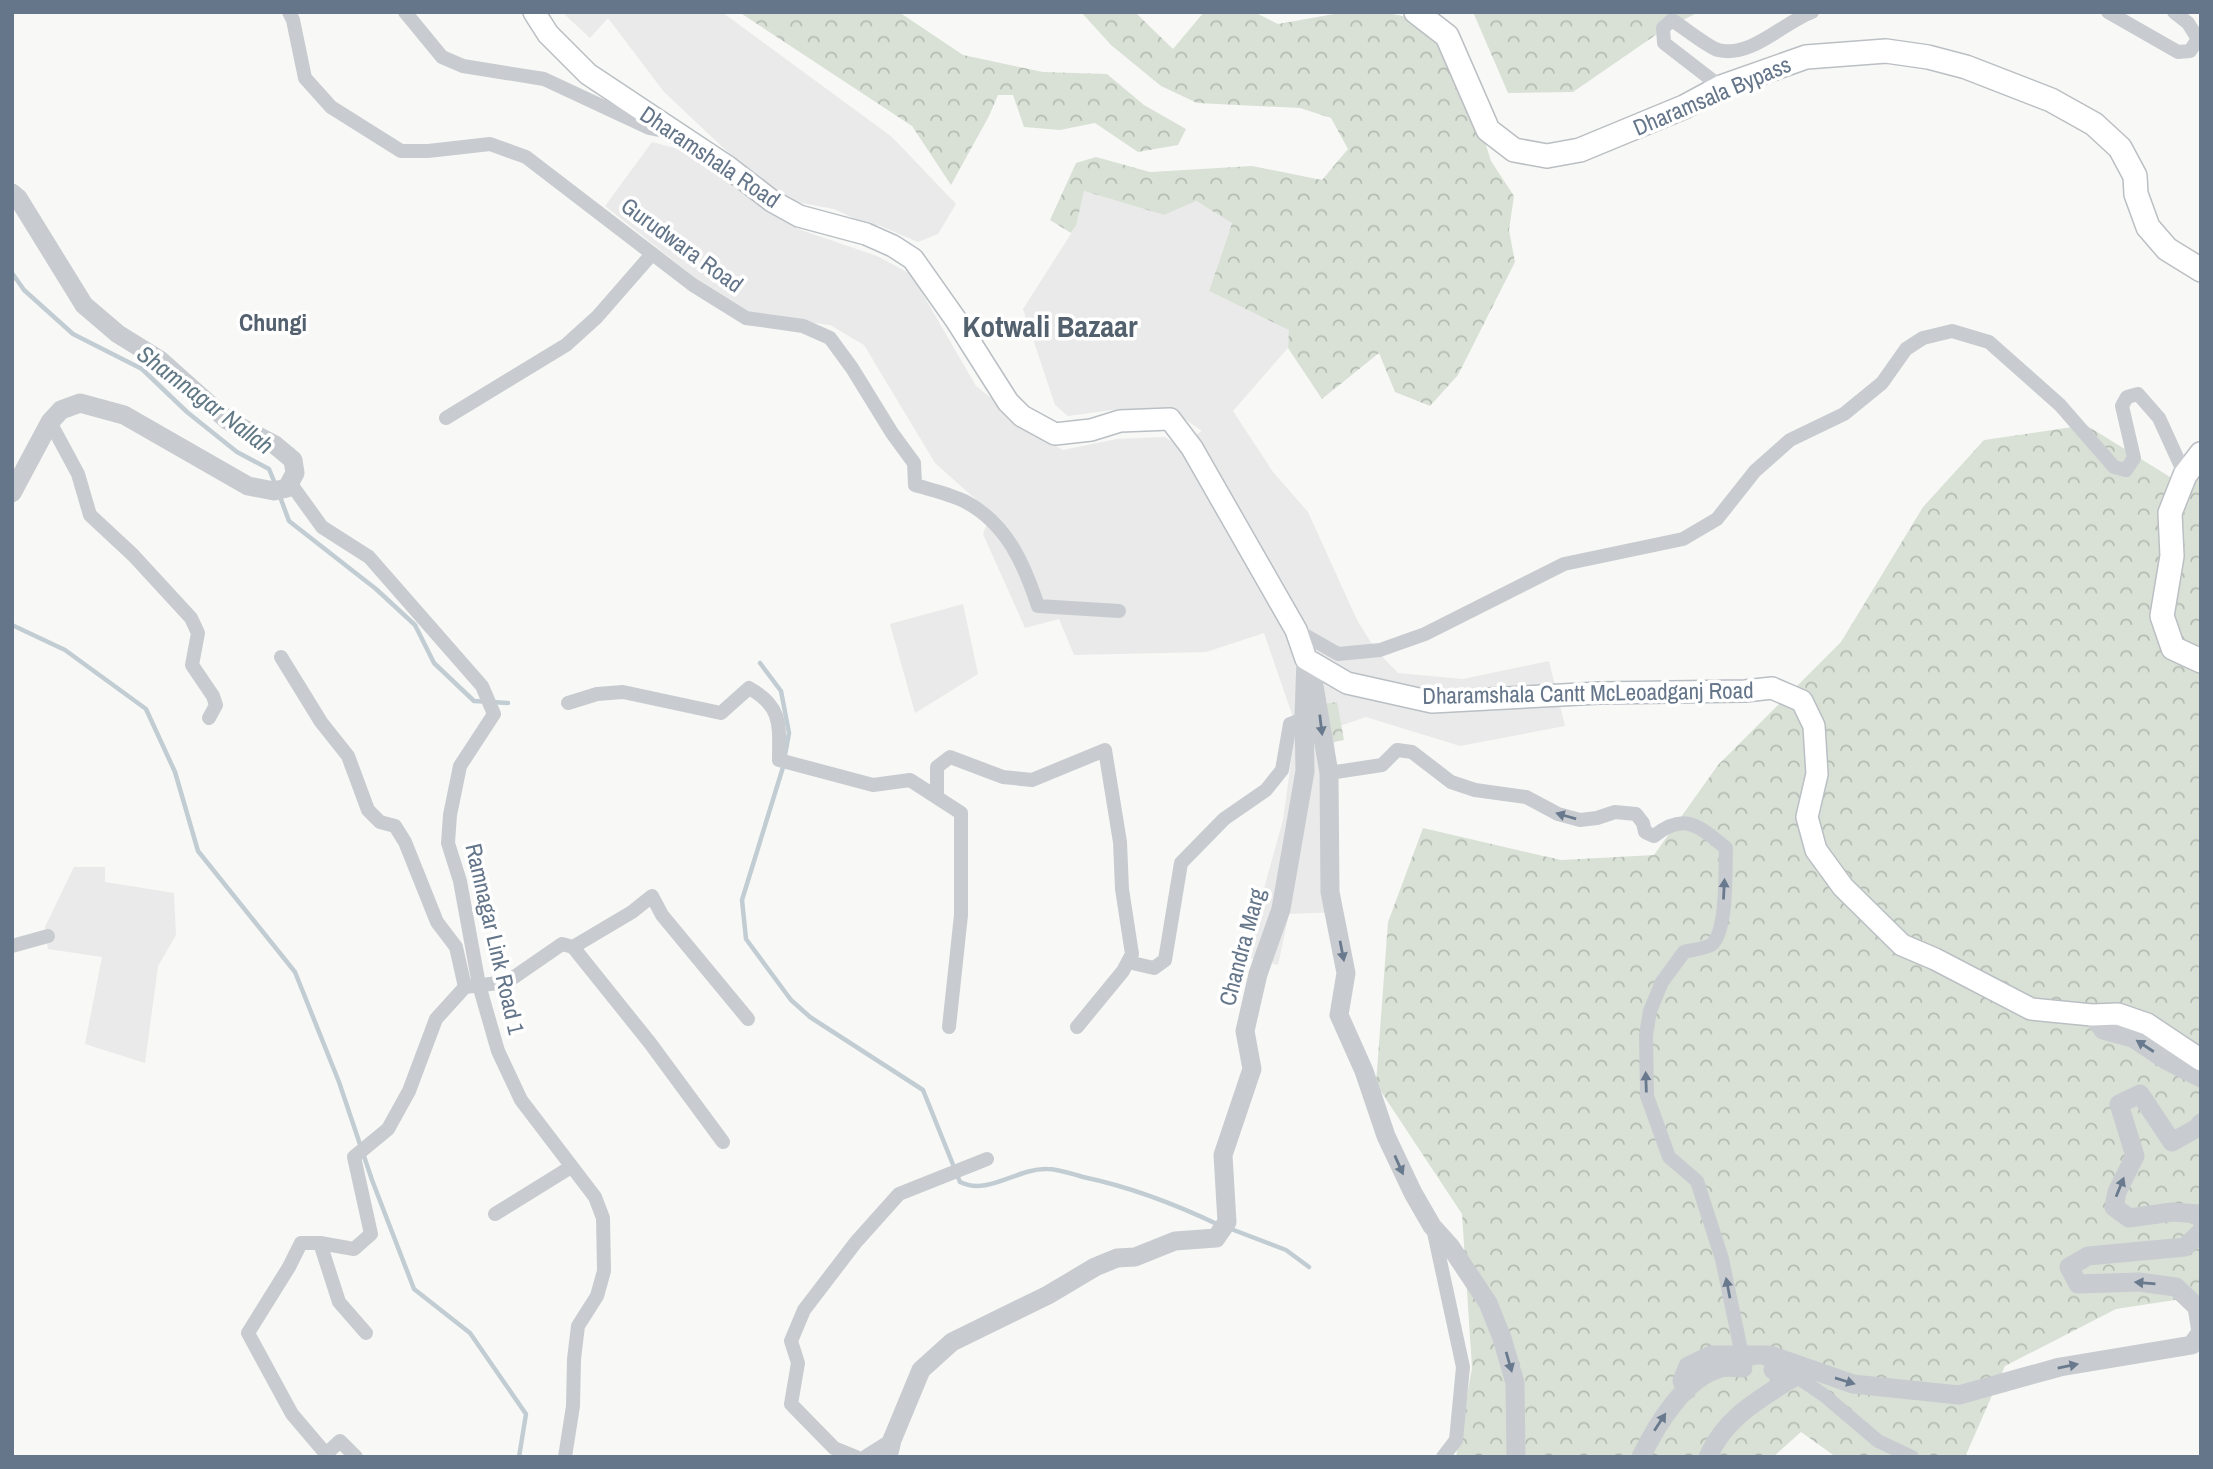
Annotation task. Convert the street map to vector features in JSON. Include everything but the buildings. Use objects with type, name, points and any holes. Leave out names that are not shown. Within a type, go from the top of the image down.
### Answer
[{"type":"main road","name":"Dharamshala Road","points":[[534,12],[548,34],[588,74],[728,167],[772,201],[799,216],[866,234],[913,259],[956,320],[1007,402],[1022,416],[1055,433],[1091,430],[1120,421],[1170,419],[1192,448],[1296,630]]},
{"type":"main road","name":"Dharamsala Bypass","points":[[1416,12],[1447,36],[1488,130],[1514,150],[1547,156],[1580,150],[1684,107],[1721,87],[1805,57],[1886,51],[1941,60],[2006,80],[2051,100],[2094,124],[2120,148],[2135,176],[2136,194],[2148,227],[2167,249],[2201,270]]},
{"type":"main road","points":[[2201,454],[2185,475],[2170,513],[2172,556],[2162,616],[2173,648],[2201,661]]},
{"type":"main road","points":[[1296,630],[1306,659]]},
{"type":"main road","name":"Dharamshala Cantt McLeoadganj Road","points":[[1306,659],[1347,683],[1433,702],[1599,693],[1745,691],[1772,688],[1802,701],[1814,726],[1817,774],[1807,817],[1816,850],[1843,887],[1902,945],[2031,1009],[2092,1015],[2118,1014],[2147,1024],[2201,1060]]},
{"type":"street","name":"Gurudwara Road","points":[[289,12],[293,20],[304,78],[331,107],[401,151],[428,151],[490,144],[526,157],[693,285],[746,318],[803,326],[830,338],[914,463],[915,485],[964,501],[988,515],[1012,543],[1027,571],[1038,606],[1119,611]]},
{"type":"street","points":[[405,12],[442,57],[463,66],[544,79],[649,128],[675,133]]},
{"type":"street","points":[[1721,87],[1664,43],[1663,28],[1672,20],[1716,50],[1740,50],[1769,36],[1795,18],[1812,12]]},
{"type":"street","points":[[2108,12],[2178,52],[2190,51],[2197,39],[2188,23],[2174,12]]},
{"type":"street","points":[[12,194],[18,198],[85,305],[118,334],[160,360],[227,420],[275,445],[293,460],[295,473],[284,487],[248,486],[124,415],[80,403],[61,410],[50,422],[12,493]]},
{"type":"street","points":[[446,418],[566,345],[597,317],[652,254]]},
{"type":"street","points":[[1296,630],[1338,654],[1380,650],[1425,634],[1564,564],[1683,539],[1717,519],[1755,471],[1790,440],[1844,414],[1882,383],[1906,349],[1923,338],[1952,331],[1989,342],[2060,405],[2114,467],[2126,470],[2134,458],[2122,406],[2127,397],[2138,394],[2160,418],[2185,475]]},
{"type":"street","points":[[50,422],[78,474],[90,515],[133,555],[191,618],[198,633],[192,665],[216,705],[209,718]]},
{"type":"street","name":"Ramnagar Link Road 1","points":[[284,487],[322,527],[369,557],[482,687],[494,714],[460,766],[450,815],[448,843],[460,881],[472,986],[521,1100],[595,1197],[603,1218],[604,1270],[597,1296],[578,1326],[573,1406],[565,1457]]},
{"type":"street","points":[[281,657],[321,722],[348,755],[368,810],[380,822],[395,826],[405,842],[437,922],[456,947],[472,986]]},
{"type":"street","points":[[1306,659],[1317,692],[1329,773],[1330,892],[1346,973],[1339,1016],[1364,1071],[1386,1136],[1403,1173],[1432,1226],[1450,1246],[1488,1303],[1515,1383],[1516,1457]]},
{"type":"street","name":"Chandra Marg","points":[[890,1449],[921,1370],[952,1342],[1048,1295],[1095,1267],[1117,1258],[1135,1257],[1175,1241],[1222,1230],[1223,1155],[1252,1069],[1245,1031],[1258,974],[1281,909],[1305,771],[1306,659]]},
{"type":"street","points":[[568,703],[597,694],[623,692],[720,713],[749,688],[764,696],[779,717],[779,760],[873,785],[910,780],[961,813],[961,915],[949,1027]]},
{"type":"street","points":[[1128,962],[1154,968],[1165,960],[1181,863],[1224,819],[1266,790],[1282,769],[1290,724],[1303,719],[1304,716]]},
{"type":"street","points":[[937,797],[937,767],[950,757],[1003,777],[1032,780],[1105,750],[1120,842],[1122,889],[1132,954],[1124,971],[1077,1027]]},
{"type":"street","points":[[1329,773],[1382,765],[1396,750],[1412,752],[1451,782],[1475,790],[1526,797],[1558,814],[1580,820],[1615,812],[1636,814],[1643,823],[1645,832],[1654,836],[1665,826],[1681,821],[1696,826],[1726,848],[1723,911],[1717,937],[1710,946],[1684,952],[1662,982],[1650,1011],[1646,1068],[1647,1096],[1669,1157],[1697,1181],[1722,1259],[1741,1355]]},
{"type":"street","points":[[573,947],[632,912],[652,896],[662,915],[748,1019]]},
{"type":"street","points":[[12,946],[48,936]]},
{"type":"street","points":[[356,1457],[340,1441],[326,1454],[292,1414],[248,1334],[301,1243],[320,1243],[354,1249],[371,1234],[354,1157],[388,1129],[409,1091],[436,1019],[472,986],[507,982],[562,944],[573,947],[650,1043],[723,1142]]},
{"type":"street","points":[[2092,1015],[2103,1030],[2133,1038],[2166,1060],[2201,1078]]},
{"type":"street","points":[[2201,1123],[2172,1142],[2140,1094],[2119,1104],[2135,1156],[2117,1192],[2114,1207],[2129,1218],[2172,1212],[2200,1214],[2201,1220]]},
{"type":"street","points":[[856,1457],[834,1448],[791,1404],[798,1363],[790,1341],[804,1310],[856,1242],[899,1194],[987,1159]]},
{"type":"street","points":[[495,1214],[571,1167]]},
{"type":"street","points":[[1432,1226],[1463,1367],[1456,1440],[1443,1457]]},
{"type":"street","points":[[1686,1391],[1682,1381],[1688,1366],[1711,1355],[1770,1355],[1853,1384],[1959,1395],[2060,1367],[2192,1345],[2201,1332],[2197,1307],[2176,1287],[2139,1282],[2078,1284],[2069,1267],[2088,1256],[2185,1247],[2201,1232]]},
{"type":"street","points":[[320,1243],[340,1301],[366,1333]]},
{"type":"street","points":[[1641,1457],[1662,1417],[1686,1391],[1721,1368],[1767,1368],[1796,1376],[1825,1396],[1878,1441],[1912,1457]]},
{"type":"street","points":[[1708,1457],[1714,1442],[1730,1422],[1755,1401],[1796,1376]]},
{"type":"street","points":[[865,1457],[890,1449]]},
{"type":"shaded area","points":[[562,12],[722,12],[892,137],[956,204],[938,234],[918,242],[878,225],[875,228],[834,209],[791,201],[765,187],[664,92],[608,18],[590,38]]},
{"type":"shaded area","points":[[652,142],[682,150],[798,229],[877,256],[911,274],[976,386],[1041,438],[1063,450],[1117,439],[1165,437],[1179,446],[1202,431],[1172,410],[1119,409],[1068,416],[1055,405],[1023,309],[1076,226],[1084,191],[1164,215],[1195,201],[1232,222],[1209,291],[1290,330],[1288,348],[1233,411],[1273,472],[1308,512],[1357,620],[1375,649],[1398,673],[1463,679],[1549,661],[1565,726],[1460,746],[1366,717],[1334,728],[1338,912],[1289,914],[1278,965],[1245,957],[1283,820],[1296,726],[1264,633],[1206,652],[1074,655],[1059,619],[1025,628],[983,534],[991,513],[935,463],[864,345],[830,325],[764,317],[728,304],[605,206]]},
{"type":"shaded area","points":[[963,604],[978,674],[915,713],[890,624]]},
{"type":"shaded area","points":[[74,867],[105,867],[105,882],[174,893],[176,935],[158,966],[145,1063],[85,1044],[102,957],[48,949],[45,927]]},
{"type":"green space","points":[[739,12],[899,12],[963,55],[1043,72],[1107,74],[1144,105],[1186,129],[1178,145],[1138,152],[1095,123],[1060,130],[1024,127],[1013,95],[998,95],[951,185],[912,126]]},
{"type":"green space","points":[[1081,12],[1135,12],[1173,49],[1204,12],[1254,12],[1278,24],[1345,12],[1382,12],[1423,20],[1458,56],[1491,161],[1514,196],[1509,230],[1515,262],[1458,375],[1430,406],[1395,392],[1379,353],[1322,399],[1288,348],[1289,330],[1209,291],[1232,223],[1196,201],[1164,215],[1084,191],[1076,226],[1071,233],[1050,220],[1076,163],[1096,157],[1150,172],[1252,166],[1322,180],[1348,149],[1331,118],[1300,108],[1197,103],[1161,86],[1111,45]]},
{"type":"green space","points":[[1473,12],[1699,12],[1663,30],[1573,92],[1508,93]]},
{"type":"green space","points":[[2086,425],[2175,480],[2201,460],[2201,1296],[2116,1309],[2005,1366],[1965,1457],[1836,1457],[1801,1432],[1773,1457],[1456,1457],[1472,1368],[1462,1214],[1376,1084],[1388,922],[1423,828],[1561,860],[1654,855],[1718,765],[1841,642],[1923,507],[1984,440]]},
{"type":"green space","points":[[1337,702],[1344,740],[1330,743],[1323,704]]},
{"type":"waterway","name":"Shamnagar Nallah","points":[[12,273],[24,290],[73,334],[142,369],[187,412],[237,452],[269,469],[276,486]]},
{"type":"waterway","name":"Shamnagar Nallah","points":[[279,494],[289,521],[376,589],[415,625],[434,663],[474,701],[508,703]]},
{"type":"waterway","points":[[12,625],[65,650],[146,709],[175,772],[198,851],[295,972],[339,1082],[372,1180],[414,1289],[470,1333],[526,1414],[519,1457]]},
{"type":"waterway","points":[[760,663],[781,691],[789,733],[785,755]]},
{"type":"waterway","points":[[784,764],[742,900],[746,939],[791,1000],[810,1017],[923,1090],[960,1182],[981,1186],[1036,1170],[1056,1170],[1136,1191],[1219,1225]]},
{"type":"waterway","points":[[1231,1229],[1286,1250],[1309,1267]]},
{"type":"district","name":"Chungi","points":[[273,323]]},
{"type":"district","name":"Kotwali Bazaar","points":[[1050,327]]}]
